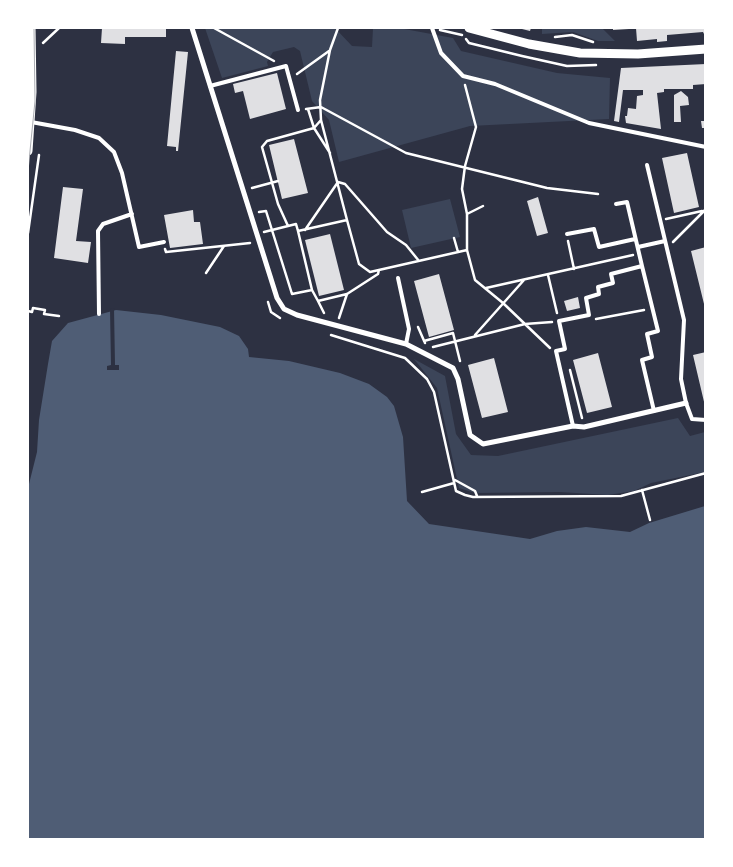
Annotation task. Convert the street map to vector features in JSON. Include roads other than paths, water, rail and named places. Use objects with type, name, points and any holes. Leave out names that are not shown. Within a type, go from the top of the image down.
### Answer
[{"type":"street","points":[[28,151],[33,81],[31,28]]},
{"type":"street","points":[[192,28],[257,234],[278,298],[284,309],[336,326],[406,344],[453,368],[458,379],[470,435],[474,440],[483,444],[573,426],[584,427],[686,403]]},
{"type":"street","points":[[469,28],[529,44],[580,53],[638,54],[706,48]]},
{"type":"lane","points":[[432,28],[441,53],[463,76],[495,84],[589,123],[706,147]]},
{"type":"lane","points":[[210,86],[286,66],[298,110]]},
{"type":"lane","points":[[31,122],[75,130],[99,138],[104,142],[114,152],[122,173],[139,247],[164,242]]},
{"type":"lane","points":[[647,165],[684,320],[681,379],[686,403],[692,419],[706,420]]},
{"type":"lane","points":[[616,204],[627,202],[658,331],[647,334],[652,357],[642,360],[654,411]]},
{"type":"lane","points":[[100,314],[98,231],[103,224],[132,214]]},
{"type":"lane","points":[[567,234],[594,229],[599,247],[635,239]]},
{"type":"lane","points":[[638,247],[665,241]]},
{"type":"lane","points":[[573,426],[556,351],[565,349],[559,321],[589,315],[586,298],[599,294],[598,287],[613,284],[611,274],[642,266]]},
{"type":"lane","points":[[398,278],[409,329],[406,344]]},
{"type":"tram line","points":[[28,171],[35,101],[34,28]]}]
